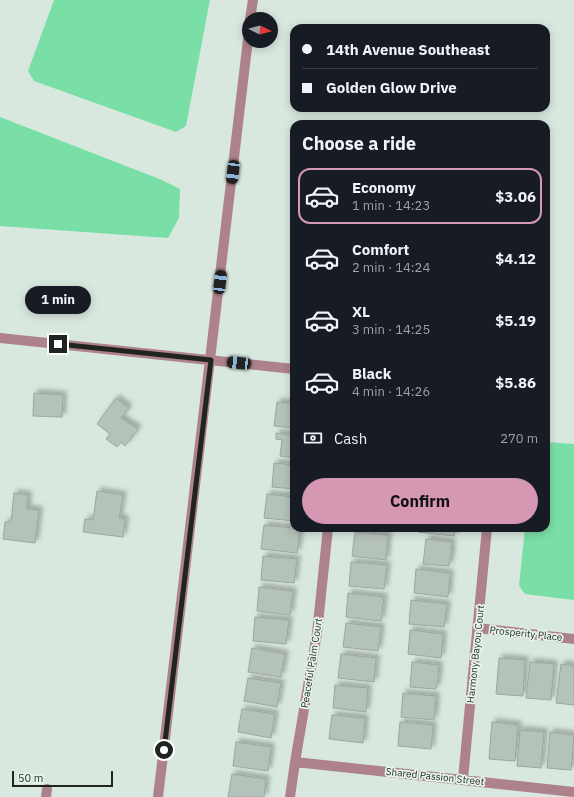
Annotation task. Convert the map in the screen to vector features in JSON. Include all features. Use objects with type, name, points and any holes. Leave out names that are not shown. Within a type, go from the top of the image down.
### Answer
[{"type":"street","points":[[251,12],[253,0]]},
{"type":"street","points":[[158,797],[247,48]]},
{"type":"street","points":[[0,338],[290,369]]},
{"type":"street","name":"Peaceful Palm Court","points":[[290,797],[317,633],[328,532]]},
{"type":"street","name":"Harmony Bayou Court","points":[[463,779],[487,532]]},
{"type":"street","name":"Prosperity Place","points":[[478,628],[574,638]]},
{"type":"street","name":"Shared Passion Street","points":[[295,762],[574,792]]},
{"type":"shaded area","points":[[54,0],[210,0],[186,126],[176,132],[34,81],[28,71]]},
{"type":"shaded area","points":[[0,117],[162,180],[180,189],[179,218],[168,238],[0,226]]},
{"type":"shaded area","points":[[550,442],[574,444],[574,600],[525,594],[519,586],[525,532],[550,532]]},
{"type":"building","points":[[34,393],[63,395],[62,417],[33,416]]},
{"type":"building","points":[[116,398],[129,408],[121,418],[138,429],[125,446],[121,442],[117,447],[106,439],[110,434],[97,424]]},
{"type":"building","points":[[277,402],[290,404],[290,428],[274,426]]},
{"type":"building","points":[[276,433],[290,435],[290,457],[280,456],[282,440],[276,439]]},
{"type":"building","points":[[274,463],[290,465],[290,489],[272,487]]},
{"type":"building","points":[[97,491],[123,495],[119,518],[125,519],[123,537],[83,532],[85,519],[93,520]]},
{"type":"building","points":[[14,493],[28,495],[27,509],[39,510],[35,543],[3,539],[5,522],[11,522]]},
{"type":"building","points":[[267,494],[290,497],[290,521],[264,518]]},
{"type":"building","points":[[264,525],[290,528],[290,532],[300,532],[297,553],[261,549]]},
{"type":"building","points":[[355,532],[388,535],[386,560],[352,556]]},
{"type":"building","points":[[418,532],[454,532],[454,536]]},
{"type":"building","points":[[426,539],[452,542],[449,566],[423,564]]},
{"type":"building","points":[[263,556],[297,559],[294,583],[261,580]]},
{"type":"building","points":[[351,562],[387,565],[384,589],[349,586]]},
{"type":"building","points":[[416,569],[450,573],[448,597],[414,593]]},
{"type":"building","points":[[259,587],[293,591],[290,615],[257,611]]},
{"type":"building","points":[[348,593],[384,597],[381,621],[346,617]]},
{"type":"building","points":[[411,600],[447,604],[444,627],[409,624]]},
{"type":"building","points":[[255,617],[289,620],[286,644],[253,641]]},
{"type":"building","points":[[346,623],[381,627],[378,651],[343,647]]},
{"type":"building","points":[[410,630],[443,634],[441,658],[408,654]]},
{"type":"building","points":[[252,648],[285,654],[281,677],[248,672]]},
{"type":"building","points":[[341,654],[376,658],[374,682],[338,678]]},
{"type":"building","points":[[499,658],[525,660],[523,696],[496,694]]},
{"type":"building","points":[[412,662],[439,665],[436,689],[410,687]]},
{"type":"building","points":[[530,662],[554,664],[551,700],[526,698]]},
{"type":"building","points":[[561,664],[574,666],[574,705],[556,703]]},
{"type":"building","points":[[248,678],[281,683],[277,707],[244,701]]},
{"type":"building","points":[[335,685],[368,688],[366,712],[333,708]]},
{"type":"building","points":[[403,693],[436,696],[434,720],[401,717]]},
{"type":"building","points":[[242,709],[275,714],[271,738],[238,732]]},
{"type":"building","points":[[332,715],[365,718],[363,743],[329,739]]},
{"type":"building","points":[[400,722],[433,725],[431,749],[398,746]]},
{"type":"building","points":[[492,722],[518,725],[515,761],[489,759]]},
{"type":"building","points":[[520,730],[544,732],[541,768],[517,766]]},
{"type":"building","points":[[550,732],[574,735],[571,770],[547,768]]},
{"type":"building","points":[[236,742],[271,747],[268,771],[233,766]]},
{"type":"building","points":[[232,774],[266,779],[264,797],[228,797]]},
{"type":"route","points":[[58,344],[211,360],[164,750]]}]
